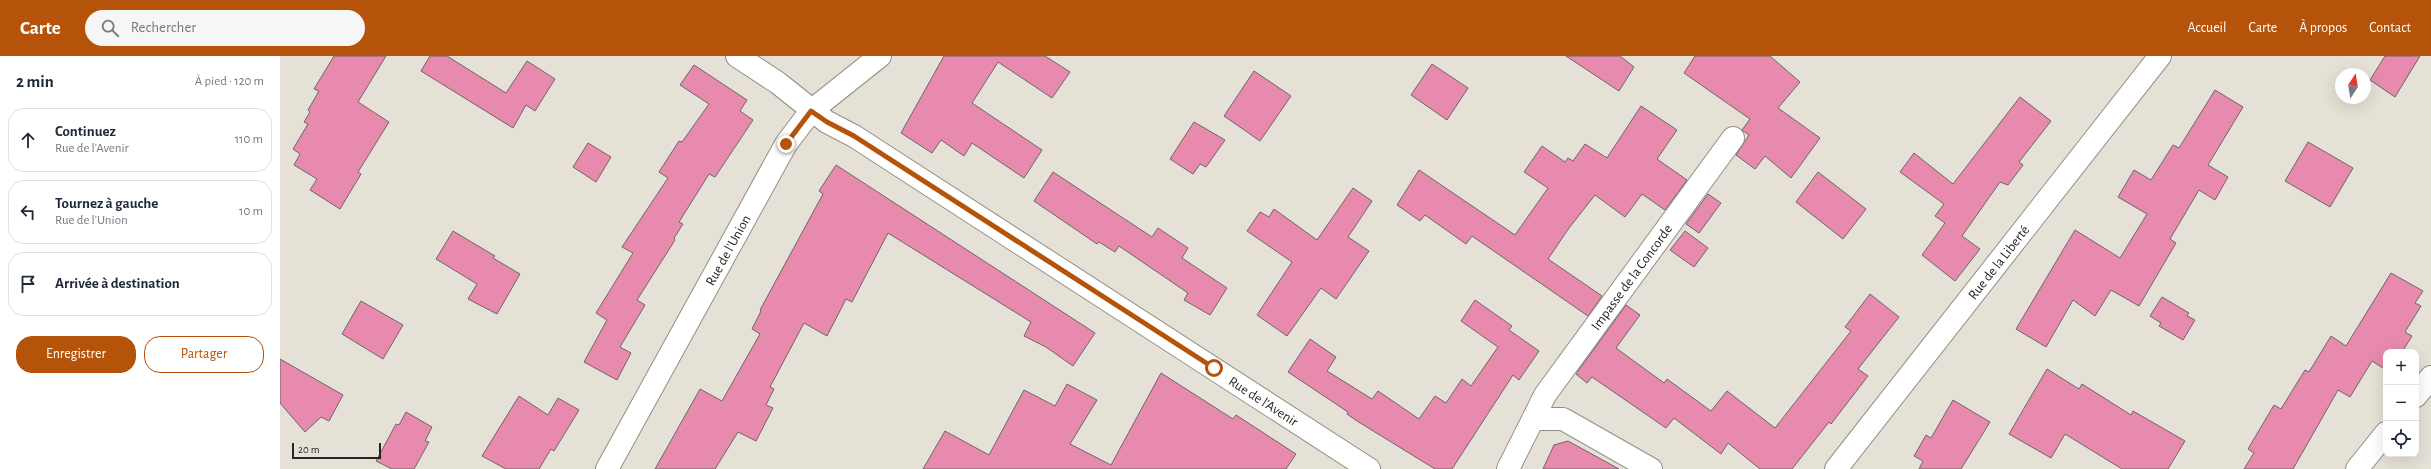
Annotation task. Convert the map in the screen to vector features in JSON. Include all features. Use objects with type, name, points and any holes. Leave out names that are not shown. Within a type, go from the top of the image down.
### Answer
[{"type":"street","name":"Rue de l'Avenir","points":[[737,56],[778,83],[811,111],[868,145],[1369,469]]},
{"type":"street","name":"Rue de l'Union","points":[[607,469],[786,144],[811,111],[880,56]]},
{"type":"street","name":"Rue de la Liberté","points":[[1836,469],[2160,56]]},
{"type":"street","name":"Impasse de la Concorde","points":[[1508,469],[1545,396],[1733,138]]},
{"type":"street","points":[[2419,392],[2431,377]]},
{"type":"street","points":[[1534,418],[1563,419],[1651,469]]},
{"type":"street","points":[[2357,469],[2383,437]]},
{"type":"building","points":[[334,56],[386,56],[358,102],[389,122],[358,172],[361,174],[340,209],[310,190],[317,179],[294,165],[300,154],[293,149],[308,124],[304,122],[310,112],[308,110],[319,91],[314,89]]},
{"type":"building","points":[[430,56],[447,56],[506,93],[527,61],[555,79],[535,111],[526,105],[513,128],[421,71]]},
{"type":"building","points":[[944,56],[1045,56],[1070,72],[1052,98],[998,62],[972,103],[1042,150],[1024,178],[972,143],[964,156],[941,140],[932,153],[901,133]]},
{"type":"building","points":[[1566,56],[1620,56],[1634,67],[1619,91]]},
{"type":"building","points":[[1695,56],[1770,56],[1800,82],[1778,108],[1820,138],[1791,178],[1765,156],[1755,169],[1736,155],[1749,135],[1742,130],[1750,119],[1684,73]]},
{"type":"building","points":[[2385,56],[2420,56],[2395,97],[2371,81]]},
{"type":"building","points":[[1432,64],[1468,88],[1447,120],[1411,95]]},
{"type":"building","points":[[694,65],[747,100],[740,111],[753,120],[715,177],[709,174],[679,222],[683,224],[674,238],[675,240],[637,300],[645,305],[620,347],[631,353],[617,380],[584,362],[607,320],[596,313],[633,253],[622,247],[668,178],[659,172],[679,141],[682,142],[709,104],[680,85]]},
{"type":"building","points":[[1254,71],[1291,96],[1260,141],[1224,116]]},
{"type":"building","points":[[2215,90],[2243,107],[2208,165],[2228,177],[2215,200],[2199,190],[2170,239],[2176,243],[2139,306],[2111,290],[2095,316],[2073,300],[2046,347],[2016,329],[2075,230],[2120,258],[2147,214],[2118,197],[2134,170],[2151,180],[2173,145],[2179,148]]},
{"type":"building","points":[[2020,97],[2051,121],[2019,162],[2023,165],[2008,185],[2000,182],[1962,236],[1980,249],[1955,281],[1922,255],[1945,223],[1935,216],[1944,204],[1900,172],[1914,153],[1953,184]]},
{"type":"building","points":[[1641,106],[1677,130],[1657,159],[1687,180],[1665,210],[1642,194],[1625,217],[1595,195],[1569,228],[1548,259],[1602,296],[1588,316],[1472,236],[1466,244],[1425,215],[1420,221],[1397,205],[1419,170],[1515,235],[1548,188],[1524,172],[1542,146],[1565,162],[1568,158],[1573,161],[1585,144],[1607,158]]},
{"type":"building","points":[[1194,122],[1225,140],[1206,167],[1200,164],[1193,174],[1170,159]]},
{"type":"building","points":[[2308,142],[2353,168],[2330,207],[2285,181]]},
{"type":"building","points":[[588,143],[611,157],[596,182],[573,167]]},
{"type":"building","points":[[836,165],[1095,333],[1073,366],[1046,347],[1024,336],[1031,322],[888,233],[852,302],[846,299],[827,336],[804,323],[770,387],[774,389],[766,405],[773,408],[756,441],[738,432],[715,469],[655,469],[700,389],[722,401],[760,334],[752,329],[761,311],[760,310],[823,194],[819,191]]},
{"type":"building","points":[[1053,172],[1152,237],[1158,228],[1188,248],[1182,258],[1227,288],[1210,315],[1184,300],[1188,293],[1119,246],[1115,252],[1099,242],[1097,244],[1034,201]]},
{"type":"building","points":[[1818,172],[1866,209],[1843,239],[1796,202]]},
{"type":"building","points":[[1353,188],[1372,201],[1348,237],[1369,251],[1336,299],[1321,288],[1287,336],[1257,315],[1292,262],[1247,231],[1260,212],[1269,217],[1274,209],[1317,240]]},
{"type":"building","points":[[1708,194],[1721,203],[1699,233],[1686,224]]},
{"type":"building","points":[[453,231],[495,256],[493,258],[520,274],[497,314],[468,299],[477,284],[436,259]]},
{"type":"building","points":[[1685,231],[1708,248],[1694,267],[1670,250]]},
{"type":"building","points":[[2391,273],[2423,291],[2415,303],[2421,306],[2405,332],[2412,336],[2404,349],[2383,349],[2383,368],[2372,361],[2350,397],[2338,390],[2293,469],[2244,469],[2254,453],[2248,449],[2274,405],[2281,409],[2305,370],[2309,372],[2331,336],[2346,346]]},
{"type":"building","points":[[1870,294],[1899,317],[1858,369],[1868,376],[1831,424],[1829,422],[1792,469],[1760,469],[1728,443],[1721,454],[1674,418],[1666,428],[1592,377],[1587,383],[1576,374],[1626,305],[1640,315],[1616,348],[1664,383],[1667,379],[1711,411],[1727,391],[1775,428],[1851,331],[1845,327]]},
{"type":"building","points":[[2162,297],[2189,313],[2187,316],[2195,320],[2183,340],[2159,326],[2161,323],[2150,316]]},
{"type":"building","points":[[1475,300],[1512,326],[1509,330],[1539,351],[1519,380],[1513,375],[1452,469],[1435,469],[1357,421],[1347,414],[1348,412],[1288,372],[1310,339],[1336,357],[1327,371],[1372,399],[1378,391],[1419,419],[1435,396],[1446,403],[1462,379],[1471,386],[1498,347],[1461,321]]},
{"type":"building","points":[[361,301],[403,325],[383,359],[342,334]]},
{"type":"building","points":[[280,359],[343,395],[329,421],[321,417],[305,432],[280,403]]},
{"type":"building","points":[[2047,369],[2079,389],[2082,384],[2131,415],[2133,411],[2185,441],[2168,469],[2122,469],[2065,434],[2051,458],[2009,434]]},
{"type":"building","points":[[1161,373],[1233,419],[1236,415],[1296,454],[1286,469],[923,469],[945,431],[989,455],[1024,390],[1055,406],[1067,384],[1097,400],[1070,444],[1111,465]]},
{"type":"building","points":[[519,396],[548,415],[558,398],[579,410],[554,451],[551,449],[539,469],[506,469],[482,456]]},
{"type":"building","points":[[1953,400],[1990,422],[1961,469],[1919,469],[1923,461],[1914,456],[1926,435],[1931,438]]},
{"type":"building","points":[[406,412],[432,427],[425,441],[429,442],[414,469],[392,469],[376,461],[396,424],[399,425]]},
{"type":"building","points":[[1568,441],[1619,469],[1543,469],[1554,445]]},
{"type":"route","points":[[786,144],[811,111],[827,122],[854,136],[1214,368]]}]
